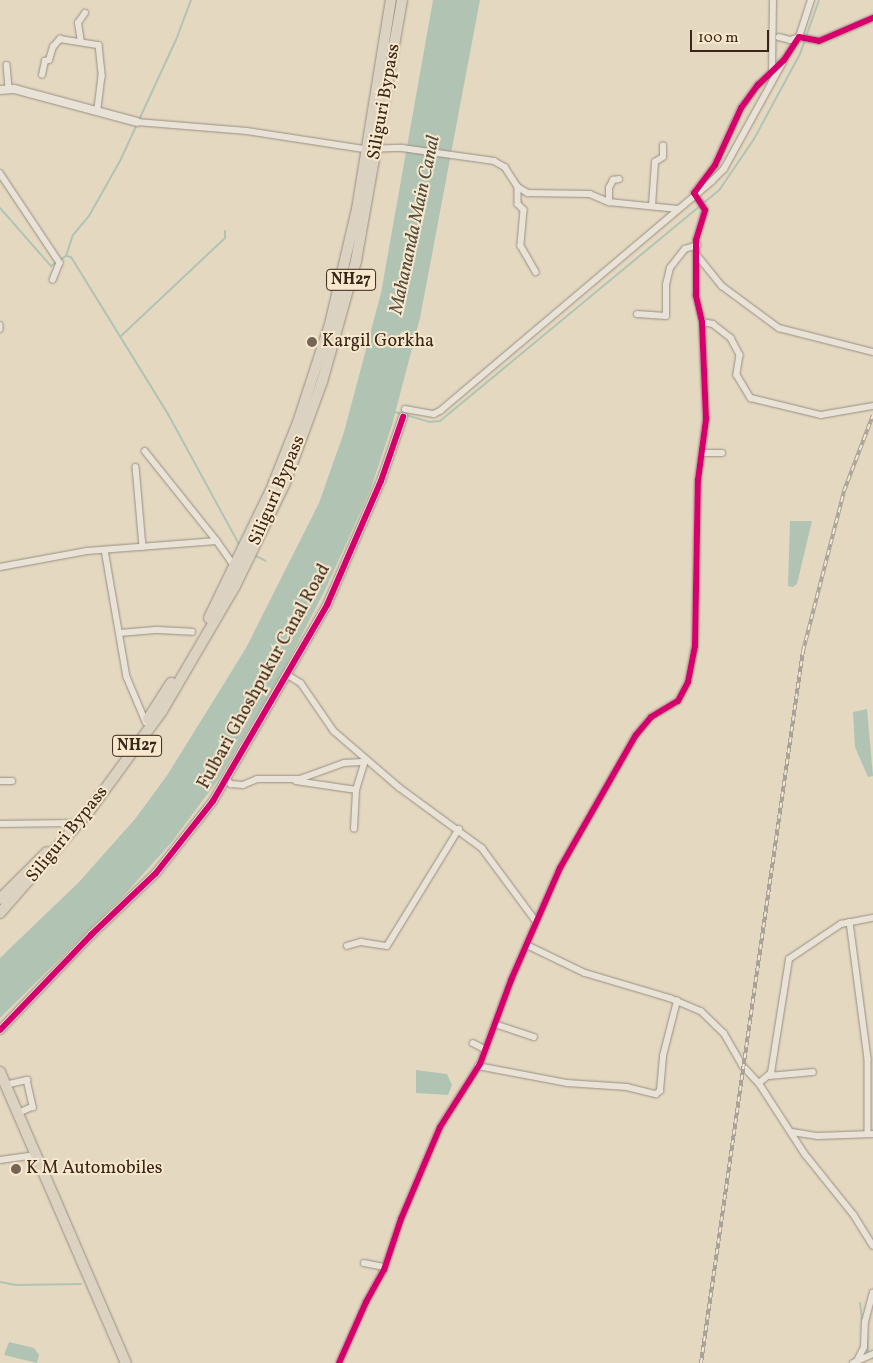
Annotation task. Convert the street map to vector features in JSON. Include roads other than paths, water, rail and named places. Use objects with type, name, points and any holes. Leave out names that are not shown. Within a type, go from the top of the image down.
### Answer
[{"type":"highway","name":"NH27","points":[[372,150],[391,0]]},
{"type":"highway","name":"Siliguri Bypass","points":[[0,913],[34,878],[124,765],[162,711],[284,483],[322,382],[356,260],[372,150],[402,0]]},
{"type":"highway","name":"NH27","points":[[0,899],[71,823],[146,722],[196,642],[241,562]]},
{"type":"highway","points":[[0,1072],[126,1363]]},
{"type":"street","points":[[772,71],[773,0]]},
{"type":"street","points":[[405,408],[434,414],[440,411],[724,169],[784,60],[801,36],[811,0]]},
{"type":"street","points":[[81,42],[78,24],[85,13]]},
{"type":"street","points":[[779,37],[787,40],[801,36],[815,41],[844,32],[873,18]]},
{"type":"street","points":[[42,75],[45,61],[49,60],[56,42],[60,40],[81,42],[101,48],[102,76],[98,111]]},
{"type":"street","points":[[695,195],[715,165],[741,108],[772,71],[784,60]]},
{"type":"street","points":[[7,65],[9,89]]},
{"type":"street","points":[[0,90],[9,89],[138,122],[248,131],[372,150],[402,148],[501,163],[518,187],[536,195],[590,194],[609,202],[678,209]]},
{"type":"street","points":[[652,206],[655,162],[663,157],[663,146]]},
{"type":"street","points":[[0,173],[58,261],[53,280]]},
{"type":"street","points":[[609,202],[609,188],[613,180],[619,178]]},
{"type":"street","points":[[518,187],[518,204],[524,210],[522,246],[536,272]]},
{"type":"street","points":[[339,1363],[385,1267],[401,1219],[440,1127],[478,1066],[486,1049],[536,921],[560,868],[636,735],[651,717],[678,701],[688,682],[695,646],[696,511],[706,419],[702,322],[696,296],[697,245],[704,208],[695,195]]},
{"type":"street","points":[[637,314],[666,316],[666,285],[670,268],[685,249],[697,245]]},
{"type":"street","points":[[697,255],[722,286],[779,328],[873,352]]},
{"type":"street","points":[[702,322],[713,324],[731,338],[740,354],[737,375],[751,398],[821,415],[873,406]]},
{"type":"street","name":"Fulbari Ghoshpukur Canal Road","points":[[0,1030],[91,935],[156,874],[192,830],[226,778],[288,675],[327,605],[352,551],[403,417]]},
{"type":"street","points":[[145,451],[216,540],[241,562]]},
{"type":"street","points":[[702,453],[722,453]]},
{"type":"street","points":[[136,467],[135,492],[143,547]]},
{"type":"street","points":[[0,567],[104,550],[216,540]]},
{"type":"street","points":[[104,550],[127,677],[146,722]]},
{"type":"street","points":[[120,633],[158,630],[192,632]]},
{"type":"street","points":[[288,675],[300,683],[334,731],[400,788],[459,829],[482,848],[536,921]]},
{"type":"street","points":[[226,778],[231,784],[242,786],[257,779],[281,777],[300,779],[344,763],[370,761]]},
{"type":"street","points":[[354,829],[356,790],[362,762]]},
{"type":"street","points":[[281,777],[282,780],[356,790]]},
{"type":"street","points":[[0,781],[12,781]]},
{"type":"street","points":[[0,824],[71,823]]},
{"type":"street","points":[[347,946],[361,942],[387,946],[459,829]]},
{"type":"street","points":[[769,1076],[789,959],[798,950],[841,924],[873,918]]},
{"type":"street","points":[[792,1132],[818,1136],[871,1134],[867,1052],[850,922]]},
{"type":"street","points":[[527,945],[585,974],[677,1001],[701,1011],[724,1033],[743,1066],[759,1083],[873,1246]]},
{"type":"street","points":[[478,1066],[567,1083],[627,1087],[656,1094],[660,1091],[663,1056],[677,1001]]},
{"type":"street","points":[[495,1024],[534,1037]]},
{"type":"street","points":[[473,1043],[486,1049]]},
{"type":"street","points":[[759,1083],[769,1076],[812,1072]]},
{"type":"street","points":[[5,1085],[27,1080],[33,1107],[17,1114]]},
{"type":"street","points":[[0,1160],[36,1155]]},
{"type":"street","points":[[364,1263],[385,1267]]},
{"type":"street","points":[[856,1361],[864,1347],[864,1328],[873,1293]]},
{"type":"street","points":[[856,1361],[870,1354]]},
{"type":"water","name":"Mahananda Main Canal","points":[[433,0],[480,0],[420,318],[392,425],[370,491],[326,588],[283,671],[218,780],[171,843],[126,893],[0,1018],[0,958],[79,882],[135,819],[168,774],[246,648],[319,503],[344,432],[381,293]]},
{"type":"water","points":[[790,521],[812,521],[797,584],[793,587],[788,586]]},
{"type":"water","points":[[867,709],[873,776],[868,777],[855,747],[853,712]]},
{"type":"water","points":[[416,1070],[447,1074],[452,1085],[448,1095],[416,1093]]},
{"type":"water","points":[[9,1342],[34,1348],[39,1355],[37,1363],[4,1355]]},
{"type":"waterway","points":[[66,256],[73,235],[89,216],[120,161],[176,40],[191,0]]},
{"type":"waterway","points":[[395,412],[429,422],[440,421],[720,189],[754,139],[800,54],[819,0]]},
{"type":"waterway","points":[[0,208],[51,266],[66,256],[71,257],[168,414],[240,546]]},
{"type":"waterway","points":[[121,336],[225,238],[225,231]]},
{"type":"waterway","points":[[254,555],[266,561]]},
{"type":"waterway","points":[[0,1282],[16,1285],[81,1284]]},
{"type":"waterway","points":[[860,1303],[863,1326]]},
{"type":"waterway","points":[[867,1334],[868,1351],[873,1358]]},
{"type":"railway","points":[[701,1363],[803,651],[844,491],[873,415]]},
{"type":"place","name":"Kargil Gorkha","points":[[312,342]]},
{"type":"place","name":"K M Automobiles","points":[[16,1169]]}]
